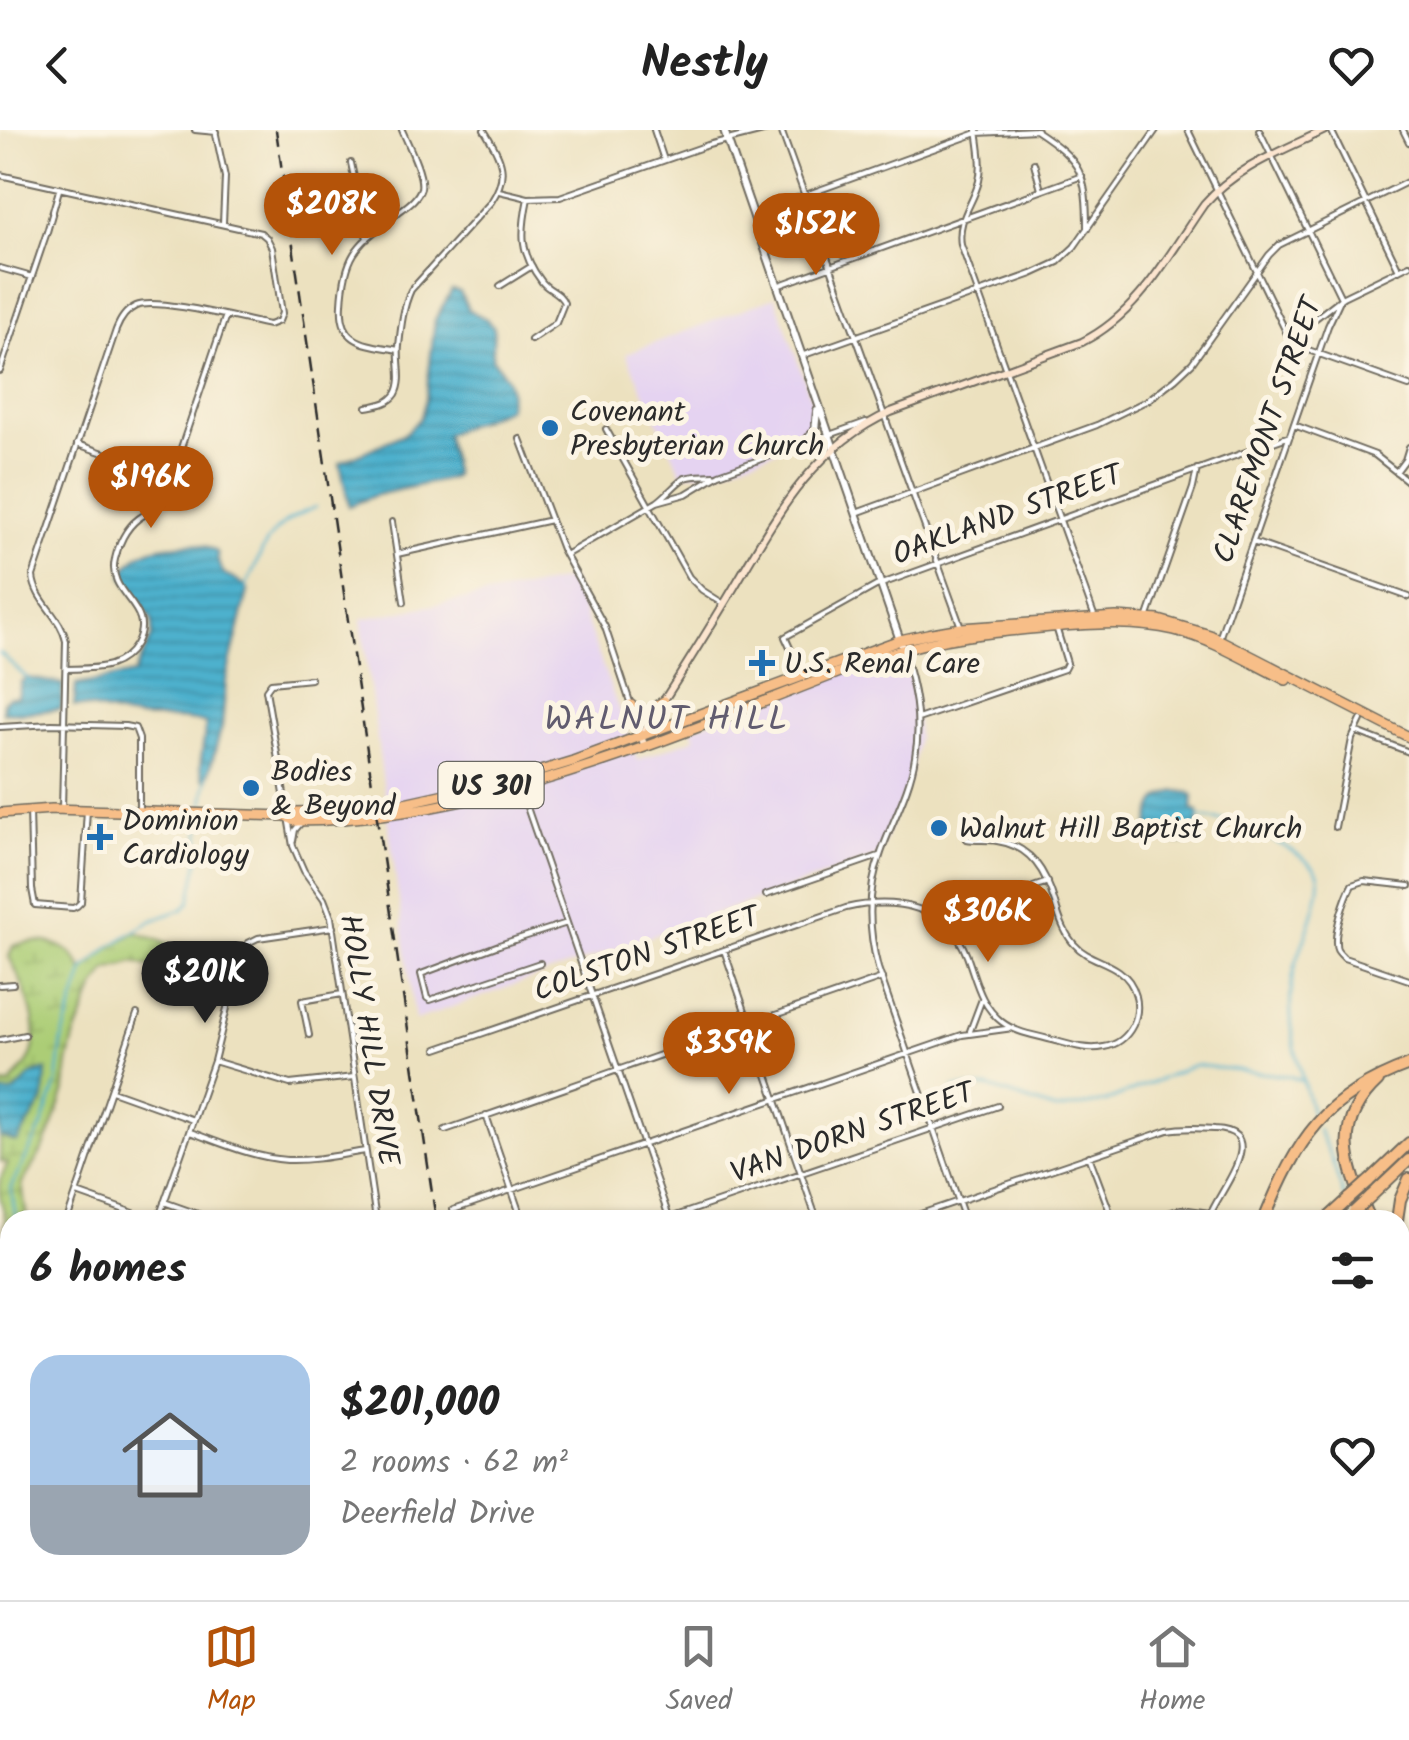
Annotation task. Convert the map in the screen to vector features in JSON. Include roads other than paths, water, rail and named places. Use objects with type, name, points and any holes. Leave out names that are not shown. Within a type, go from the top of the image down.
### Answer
[{"type":"highway","points":[[1268,1210],[1287,1166],[1311,1130],[1343,1098],[1367,1082],[1409,1065]]},
{"type":"highway","points":[[1366,1210],[1350,1171],[1346,1153],[1348,1130],[1363,1097],[1391,1072]]},
{"type":"highway","points":[[1337,1210],[1409,1143]]},
{"type":"highway","points":[[1371,1201],[1409,1160]]},
{"type":"highway","points":[[1361,1210],[1409,1169]]},
{"type":"highway","points":[[1398,1210],[1409,1179]]},
{"type":"main road","points":[[643,740],[791,495],[833,448],[884,415],[1082,342],[1120,318],[1217,189],[1237,173],[1328,130]]},
{"type":"main road","name":"US 301","points":[[643,740],[676,723],[803,675],[901,645],[963,632],[1096,621],[1146,622],[1196,630],[1361,720],[1409,740]]},
{"type":"main road","name":"US 301","points":[[1218,642],[1409,740]]},
{"type":"main road","name":"US 301","points":[[286,816],[306,821],[384,816],[519,782],[901,645]]},
{"type":"main road","points":[[631,705],[645,714],[664,701]]},
{"type":"main road","points":[[664,701],[663,717],[676,723]]},
{"type":"main road","name":"US 301","points":[[0,813],[62,809],[286,816],[294,812],[385,806],[519,782]]},
{"type":"street","points":[[195,130],[216,131],[225,177],[223,223]]},
{"type":"street","points":[[398,350],[356,340],[348,334],[342,320],[342,302],[348,264],[356,249],[409,204],[420,189],[420,176],[402,130]]},
{"type":"street","points":[[367,407],[386,403],[397,392],[398,350],[410,290],[498,190],[502,180],[500,161],[484,130]]},
{"type":"street","points":[[654,130],[664,160]]},
{"type":"street","points":[[724,130],[916,698],[916,752],[880,856],[870,904],[872,941],[961,1210]]},
{"type":"street","points":[[498,190],[528,198],[560,196],[767,130]]},
{"type":"street","points":[[781,130],[963,632]]},
{"type":"street","points":[[752,214],[977,131],[1036,130],[1067,155],[1082,176],[1086,189],[1086,229]]},
{"type":"street","points":[[801,356],[1058,262],[1071,251],[1156,130]]},
{"type":"street","points":[[1188,130],[1294,345],[1409,386]]},
{"type":"street","name":"CLAREMONT STREET","points":[[1218,642],[1341,298],[1259,130]]},
{"type":"street","points":[[1328,130],[1399,270]]},
{"type":"street","points":[[1403,130],[1409,142]]},
{"type":"street","points":[[977,131],[981,170],[960,228],[961,244],[1096,621]]},
{"type":"street","points":[[351,163],[367,239]]},
{"type":"street","points":[[1034,164],[1042,190]]},
{"type":"street","points":[[0,174],[257,231],[272,248],[281,316],[273,325],[150,303],[128,311],[116,330],[33,576],[36,591],[62,625],[66,641],[62,809]]},
{"type":"street","points":[[777,286],[1082,176]]},
{"type":"street","points":[[855,513],[1118,417],[1148,400],[1192,362],[1279,244],[1409,182]]},
{"type":"street","points":[[0,368],[59,188]]},
{"type":"street","points":[[528,198],[524,250],[543,283],[563,300],[562,312],[554,324],[531,340]]},
{"type":"street","points":[[1289,339],[1341,298],[1409,265]]},
{"type":"street","points":[[500,286],[532,266]]},
{"type":"street","points":[[0,268],[32,277]]},
{"type":"street","points":[[66,670],[118,664],[136,644],[142,630],[141,618],[116,583],[115,559],[132,524],[160,506],[226,316]]},
{"type":"street","points":[[803,444],[817,424],[817,404]]},
{"type":"street","points":[[656,502],[686,494],[718,474],[871,421]]},
{"type":"street","points":[[1294,424],[1367,451],[1409,482]]},
{"type":"street","points":[[606,428],[692,582],[724,604]]},
{"type":"street","name":"OAKLAND STREET","points":[[803,675],[785,638],[880,584],[1290,436]]},
{"type":"street","points":[[520,439],[565,555],[605,627],[643,740]]},
{"type":"street","points":[[76,444],[172,476]]},
{"type":"street","points":[[1396,472],[1409,446]]},
{"type":"street","points":[[1146,622],[1197,469]]},
{"type":"street","points":[[565,555],[649,507],[687,477],[718,474]]},
{"type":"street","points":[[397,554],[551,520]]},
{"type":"street","points":[[392,522],[404,602]]},
{"type":"street","points":[[1253,542],[1409,597]]},
{"type":"street","points":[[918,718],[1064,669],[1067,665],[1056,624]]},
{"type":"street","name":"HOLLY HILL DRIVE","points":[[310,680],[271,683],[266,690],[293,846],[304,871],[324,899],[332,927],[374,1210]]},
{"type":"street","points":[[1335,827],[1355,731],[1361,720]]},
{"type":"street","points":[[0,727],[64,724],[125,726],[136,730],[138,812]]},
{"type":"street","points":[[1355,731],[1409,752]]},
{"type":"street","points":[[519,782],[664,1210]]},
{"type":"street","points":[[30,810],[35,905],[73,908],[81,902],[86,810]]},
{"type":"street","points":[[293,846],[296,830],[306,821]]},
{"type":"street","points":[[967,840],[997,841],[1019,848],[1038,864],[1048,882],[1066,932],[1075,945],[1088,957],[1118,970],[1131,984],[1137,1010],[1133,1025],[1123,1038],[1106,1047],[1086,1048],[1013,1028],[997,1018],[982,998],[955,932],[1000,900],[1048,882]]},
{"type":"street","points":[[766,895],[880,856]]},
{"type":"street","points":[[1409,886],[1364,880],[1356,883],[1346,896],[1336,938],[1336,948],[1344,958],[1409,980]]},
{"type":"street","name":"COLSTON STREET","points":[[436,1049],[846,908],[870,904],[921,908],[955,932]]},
{"type":"street","points":[[540,963],[430,1000],[421,974],[567,923]]},
{"type":"street","points":[[160,1210],[214,1060],[244,946],[266,936],[332,927]]},
{"type":"street","points":[[724,950],[814,1210]]},
{"type":"street","points":[[444,1130],[882,978]]},
{"type":"street","points":[[0,985],[12,984]]},
{"type":"street","points":[[309,1036],[302,1001],[342,994]]},
{"type":"street","points":[[969,1033],[982,998]]},
{"type":"street","points":[[70,1210],[137,1014]]},
{"type":"street","points":[[454,1210],[969,1033],[1013,1028]]},
{"type":"street","points":[[0,1039],[25,1035]]},
{"type":"street","points":[[214,1060],[290,1084],[354,1077]]},
{"type":"street","points":[[111,1091],[193,1120]]},
{"type":"street","name":"VAN DORN STREET","points":[[693,1210],[998,1106]]},
{"type":"street","points":[[486,1115],[519,1210]]},
{"type":"street","points":[[932,1210],[1176,1128],[1224,1129],[1240,1140],[1242,1154],[1212,1210]]},
{"type":"street","points":[[188,1132],[288,1160],[365,1151]]},
{"type":"street","points":[[1089,1156],[1109,1210]]},
{"type":"street","points":[[76,1192],[127,1210]]},
{"type":"street","points":[[164,1202],[186,1210]]},
{"type":"water","points":[[452,290],[460,292],[469,310],[494,328],[492,358],[509,385],[508,408],[446,434],[452,478],[376,495],[349,506],[340,463],[406,433],[421,417],[435,320]]},
{"type":"water","points":[[194,544],[217,552],[222,571],[248,591],[226,680],[222,726],[207,779],[200,767],[206,724],[133,718],[74,706],[76,685],[134,674],[152,636],[152,620],[123,576],[128,566],[152,549]]},
{"type":"water","points":[[27,678],[63,684],[61,709],[3,712],[4,702],[9,697],[18,697],[21,682]]},
{"type":"water","points":[[1177,791],[1193,796],[1192,810],[1198,812],[1198,840],[1171,842],[1148,829],[1155,804]]},
{"type":"water","points":[[46,1070],[44,1100],[17,1142],[0,1137],[0,1093],[14,1093],[30,1076]]},
{"type":"waterway","points":[[245,588],[277,530],[316,507]]},
{"type":"waterway","points":[[0,653],[29,680]]},
{"type":"waterway","points":[[203,807],[207,776]]},
{"type":"waterway","points":[[1197,817],[1231,823],[1269,838],[1308,862],[1319,877],[1314,909],[1295,967],[1291,1006],[1294,1044],[1314,1120]]},
{"type":"waterway","points":[[14,1210],[11,1187],[41,1128],[57,1083],[62,1040],[84,970],[111,946],[190,902],[201,821]]},
{"type":"waterway","points":[[953,1088],[988,1087],[1056,1110],[1105,1102],[1194,1065],[1289,1076],[1302,1081]]},
{"type":"waterway","points":[[1318,1129],[1344,1197]]},
{"type":"railway","points":[[276,130],[435,1210]]},
{"type":"place","name":"Covenant Presbyterian Church","points":[[550,428]]},
{"type":"place","name":"U.S. Renal Care","points":[[762,663]]},
{"type":"place","name":"Bodies & Beyond","points":[[251,788]]},
{"type":"place","name":"Walnut Hill Baptist Church","points":[[939,828]]},
{"type":"place","name":"Dominion Cardiology","points":[[100,837]]},
{"type":"district","name":"WALNUT HILL","points":[[667,718]]}]
